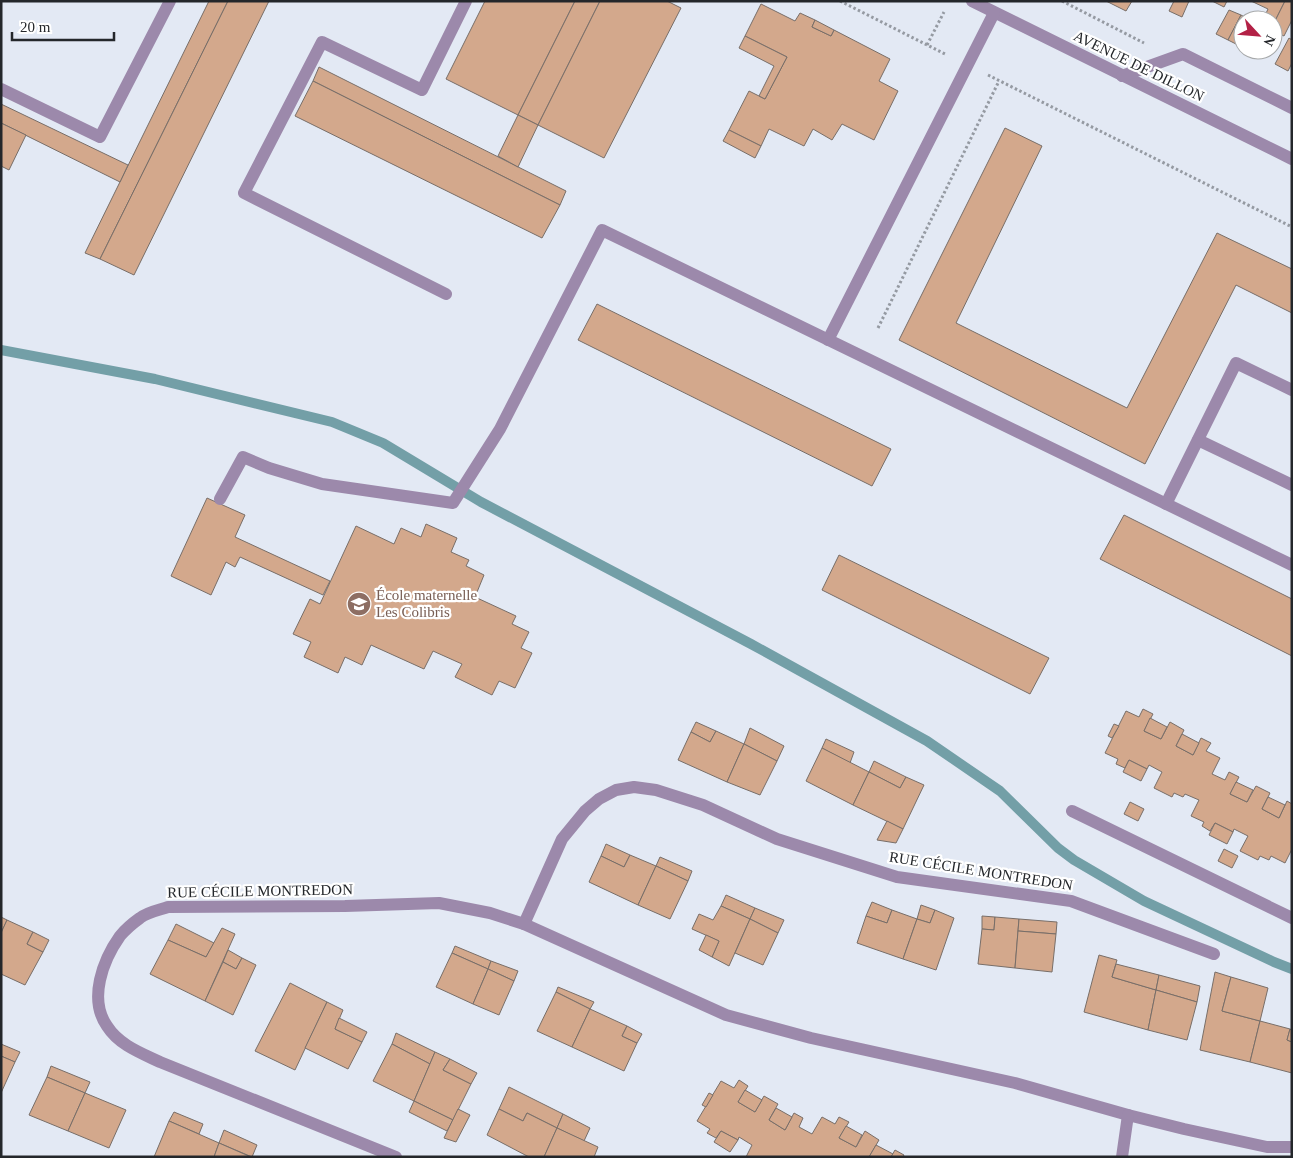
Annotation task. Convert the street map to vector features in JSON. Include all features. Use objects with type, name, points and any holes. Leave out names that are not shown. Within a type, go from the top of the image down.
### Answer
[{"type":"street","points":[[1,89],[100,137],[170,1]]},
{"type":"street","points":[[446,294],[244,193],[322,42],[422,90],[466,1]]},
{"type":"street","name":"AVENUE DE DILLON","points":[[979,3],[994,13],[1292,159]]},
{"type":"street","points":[[828,340],[994,13]]},
{"type":"street","points":[[1122,76],[1183,54],[1292,108]]},
{"type":"street","points":[[220,499],[243,457],[269,468],[322,484],[453,503],[500,429],[602,230],[1292,565]]},
{"type":"street","points":[[1166,504],[1236,363],[1292,390]]},
{"type":"street","points":[[1198,440],[1292,485]]},
{"type":"street","name":"RUE CÉCILE MONTREDON","points":[[524,924],[562,839],[585,811],[599,799],[616,790],[634,787],[656,790],[704,805],[777,839],[897,877],[1071,901],[1214,954]]},
{"type":"street","points":[[1072,810],[1292,918]]},
{"type":"street","name":"RUE CÉCILE MONTREDON","points":[[396,1157],[160,1062],[124,1044],[106,1026],[99,1006],[98,985],[107,958],[121,935],[142,916],[168,907],[439,904],[490,913],[524,924],[726,1015],[811,1038],[1015,1083],[1128,1116],[1267,1147],[1292,1147]]},
{"type":"street","points":[[1122,1157],[1128,1116]]},
{"type":"path","points":[[840,1],[1292,227]]},
{"type":"path","points":[[1062,1],[1173,57]]},
{"type":"path","points":[[927,45],[944,12]]},
{"type":"path","points":[[878,328],[999,81]]},
{"type":"building","points":[[209,1],[228,1],[100,259],[85,253]]},
{"type":"building","points":[[228,1],[269,1],[134,275],[100,259]]},
{"type":"building","points":[[485,1],[575,1],[518,115],[446,79]]},
{"type":"building","points":[[575,1],[600,1],[538,125],[518,115]]},
{"type":"building","points":[[600,1],[667,1],[681,8],[604,158],[538,125]]},
{"type":"building","points":[[1106,1],[1132,1],[1126,11]]},
{"type":"building","points":[[1174,1],[1189,1],[1182,17],[1169,11]]},
{"type":"building","points":[[1212,1],[1227,1],[1224,7]]},
{"type":"building","points":[[1251,1],[1285,1],[1280,10],[1268,9]]},
{"type":"building","points":[[1285,1],[1292,1],[1292,20],[1284,36],[1283,10],[1280,10]]},
{"type":"building","points":[[761,4],[795,21],[800,13],[815,20],[812,27],[831,36],[834,30],[890,59],[879,81],[898,91],[874,140],[842,124],[832,140],[813,129],[804,146],[769,129],[761,146],[729,130],[749,91],[765,99],[787,57],[745,36]]},
{"type":"building","points":[[1229,10],[1233,12],[1233,30],[1228,40],[1216,34]]},
{"type":"building","points":[[815,20],[834,30],[831,36],[812,27]]},
{"type":"building","points":[[1233,30],[1233,42],[1228,40]]},
{"type":"building","points":[[745,36],[787,57],[765,99],[759,96],[774,66],[739,48]]},
{"type":"building","points":[[1289,38],[1292,40],[1292,63],[1288,71],[1275,64],[1277,60],[1283,60],[1283,49]]},
{"type":"building","points":[[319,67],[566,191],[560,205],[313,81]]},
{"type":"building","points":[[313,81],[560,205],[542,238],[295,116]]},
{"type":"building","points":[[1,104],[128,165],[120,182],[1,123]]},
{"type":"building","points":[[518,115],[538,125],[518,167],[498,156]]},
{"type":"building","points":[[1,123],[26,135],[9,170],[1,166]]},
{"type":"building","points":[[1005,128],[1042,146],[956,323],[1127,408],[1217,233],[1292,269],[1292,313],[1236,285],[1145,464],[899,340]]},
{"type":"building","points":[[729,130],[761,146],[755,158],[723,141]]},
{"type":"building","points":[[597,304],[891,449],[872,486],[578,340]]},
{"type":"building","points":[[207,498],[245,515],[235,537],[330,581],[323,595],[240,557],[235,567],[226,562],[211,595],[171,576]]},
{"type":"building","points":[[1124,515],[1292,599],[1292,656],[1100,559]]},
{"type":"building","points":[[426,524],[457,538],[451,552],[469,560],[466,566],[484,575],[475,597],[516,616],[512,624],[529,632],[521,648],[532,653],[515,688],[499,681],[492,695],[455,677],[462,664],[433,651],[424,669],[371,645],[362,665],[345,657],[338,673],[304,657],[311,642],[293,634],[310,599],[320,604],[356,526],[394,544],[401,528],[421,537]]},
{"type":"building","points":[[839,555],[1049,658],[1030,694],[822,590]]},
{"type":"building","points":[[1143,709],[1153,714],[1144,731],[1161,739],[1170,722],[1184,730],[1176,746],[1193,755],[1201,738],[1211,743],[1206,751],[1220,758],[1212,774],[1225,780],[1229,772],[1239,777],[1230,794],[1247,802],[1256,786],[1270,793],[1262,809],[1279,818],[1287,801],[1292,804],[1292,849],[1285,863],[1271,856],[1269,860],[1260,856],[1258,860],[1240,851],[1248,836],[1234,829],[1233,832],[1215,823],[1210,831],[1202,826],[1204,822],[1191,816],[1199,800],[1185,794],[1183,797],[1174,793],[1172,797],[1154,788],[1162,772],[1149,765],[1147,769],[1129,760],[1125,768],[1116,764],[1118,759],[1105,753],[1126,711],[1139,717]]},
{"type":"building","points":[[1150,718],[1167,727],[1161,739],[1144,731]]},
{"type":"building","points":[[696,722],[716,731],[710,742],[691,732]]},
{"type":"building","points":[[1114,724],[1119,726],[1112,738],[1108,736]]},
{"type":"building","points":[[750,728],[784,746],[777,761],[744,744]]},
{"type":"building","points":[[716,731],[744,744],[727,782],[678,760],[691,732],[710,742]]},
{"type":"building","points":[[1182,734],[1199,743],[1193,755],[1176,746]]},
{"type":"building","points":[[826,739],[854,752],[850,763],[822,748]]},
{"type":"building","points":[[744,744],[777,761],[760,795],[727,782]]},
{"type":"building","points":[[822,748],[869,772],[853,805],[806,781]]},
{"type":"building","points":[[1129,760],[1147,769],[1141,781],[1123,772]]},
{"type":"building","points":[[874,761],[906,777],[900,788],[869,772]]},
{"type":"building","points":[[869,772],[900,788],[906,777],[924,785],[903,829],[853,805]]},
{"type":"building","points":[[1236,782],[1253,790],[1247,802],[1230,794]]},
{"type":"building","points":[[1268,797],[1285,805],[1279,818],[1262,809]]},
{"type":"building","points":[[1130,802],[1144,809],[1138,821],[1124,814]]},
{"type":"building","points":[[887,821],[903,829],[896,843],[877,840]]},
{"type":"building","points":[[1215,823],[1233,832],[1227,844],[1209,835]]},
{"type":"building","points":[[606,844],[630,855],[624,867],[601,856]]},
{"type":"building","points":[[1224,849],[1238,856],[1232,868],[1218,861]]},
{"type":"building","points":[[630,855],[656,866],[638,905],[589,882],[601,856],[624,867]]},
{"type":"building","points":[[660,857],[692,871],[688,881],[656,866]]},
{"type":"building","points":[[656,866],[688,881],[670,919],[638,905]]},
{"type":"building","points":[[726,895],[755,908],[750,919],[721,906]]},
{"type":"building","points":[[872,902],[892,910],[887,923],[866,916]]},
{"type":"building","points":[[921,905],[935,910],[930,923],[917,919]]},
{"type":"building","points":[[721,906],[750,919],[729,966],[712,957],[719,941],[692,929],[699,914],[713,920]]},
{"type":"building","points":[[755,908],[784,920],[778,933],[750,919]]},
{"type":"building","points":[[892,910],[917,919],[903,959],[857,943],[866,916],[887,923]]},
{"type":"building","points":[[935,910],[954,918],[936,970],[903,959],[917,919],[930,923]]},
{"type":"building","points":[[982,916],[995,917],[994,930],[982,929]]},
{"type":"building","points":[[1,917],[7,920],[2,931],[1,930]]},
{"type":"building","points":[[995,917],[1019,919],[1015,968],[978,964],[982,929],[994,930]]},
{"type":"building","points":[[750,919],[778,933],[763,965],[735,953]]},
{"type":"building","points":[[1019,919],[1057,922],[1056,934],[1018,931]]},
{"type":"building","points":[[7,920],[33,932],[27,944],[43,952],[25,985],[1,974],[1,933]]},
{"type":"building","points":[[176,924],[214,943],[206,957],[168,940]]},
{"type":"building","points":[[222,928],[235,934],[205,1001],[150,974],[168,940],[206,957]]},
{"type":"building","points":[[1018,931],[1056,934],[1052,972],[1015,968]]},
{"type":"building","points":[[33,932],[49,940],[43,952],[27,944]]},
{"type":"building","points":[[706,935],[719,941],[712,957],[699,950]]},
{"type":"building","points":[[455,946],[491,961],[488,969],[452,953]]},
{"type":"building","points":[[228,950],[242,958],[236,969],[223,962]]},
{"type":"building","points":[[452,953],[488,969],[473,1004],[436,987]]},
{"type":"building","points":[[1099,955],[1117,960],[1112,977],[1156,990],[1148,1030],[1084,1012]]},
{"type":"building","points":[[242,958],[256,965],[233,1015],[205,1001],[223,962],[236,969]]},
{"type":"building","points":[[491,961],[518,971],[514,981],[488,969]]},
{"type":"building","points":[[1116,964],[1159,975],[1156,990],[1112,977]]},
{"type":"building","points":[[488,969],[514,981],[499,1015],[473,1004]]},
{"type":"building","points":[[1215,972],[1231,977],[1222,1011],[1260,1021],[1250,1062],[1200,1050]]},
{"type":"building","points":[[1159,975],[1200,986],[1197,1002],[1156,990]]},
{"type":"building","points":[[1231,977],[1268,988],[1260,1021],[1222,1011]]},
{"type":"building","points":[[290,983],[327,1002],[295,1070],[255,1051]]},
{"type":"building","points":[[558,987],[594,1002],[590,1009],[556,992]]},
{"type":"building","points":[[1156,990],[1197,1002],[1187,1040],[1148,1030]]},
{"type":"building","points":[[556,992],[590,1009],[572,1047],[537,1031]]},
{"type":"building","points":[[327,1002],[343,1010],[335,1029],[362,1042],[348,1069],[305,1048]]},
{"type":"building","points":[[590,1009],[627,1026],[622,1036],[637,1043],[624,1071],[572,1047]]},
{"type":"building","points":[[339,1018],[367,1032],[362,1042],[335,1029]]},
{"type":"building","points":[[1260,1021],[1290,1029],[1287,1040],[1292,1042],[1292,1073],[1250,1062]]},
{"type":"building","points":[[627,1026],[642,1034],[637,1043],[622,1036]]},
{"type":"building","points":[[1290,1029],[1292,1030],[1292,1042],[1287,1040]]},
{"type":"building","points":[[396,1033],[435,1052],[430,1064],[392,1044]]},
{"type":"building","points":[[1,1044],[20,1052],[15,1062],[1,1056]]},
{"type":"building","points":[[392,1044],[430,1064],[414,1101],[373,1081]]},
{"type":"building","points":[[435,1052],[450,1059],[443,1070],[471,1084],[453,1120],[414,1101]]},
{"type":"building","points":[[1,1056],[15,1062],[1,1093]]},
{"type":"building","points":[[450,1059],[477,1073],[471,1084],[443,1070]]},
{"type":"building","points":[[51,1066],[90,1082],[85,1093],[47,1077]]},
{"type":"building","points":[[47,1077],[85,1093],[68,1131],[29,1115]]},
{"type":"building","points":[[739,1080],[748,1086],[738,1102],[755,1112],[764,1096],[778,1104],[769,1120],[785,1130],[794,1113],[803,1118],[799,1127],[812,1134],[822,1117],[835,1124],[839,1117],[849,1122],[839,1138],[856,1147],[865,1131],[879,1140],[869,1157],[746,1157],[752,1145],[739,1137],[738,1140],[721,1131],[716,1138],[707,1133],[710,1129],[697,1121],[721,1081],[734,1088]]},
{"type":"building","points":[[509,1087],[563,1114],[557,1128],[527,1113],[523,1121],[499,1109]]},
{"type":"building","points":[[745,1090],[762,1100],[755,1112],[738,1102]]},
{"type":"building","points":[[85,1093],[126,1110],[109,1148],[68,1131]]},
{"type":"building","points":[[709,1093],[713,1095],[706,1107],[702,1105]]},
{"type":"building","points":[[414,1101],[453,1120],[447,1131],[409,1112]]},
{"type":"building","points":[[776,1108],[792,1117],[785,1130],[769,1120]]},
{"type":"building","points":[[458,1109],[470,1115],[456,1142],[444,1138]]},
{"type":"building","points":[[499,1109],[523,1121],[527,1113],[557,1128],[544,1157],[529,1157],[487,1135]]},
{"type":"building","points":[[174,1112],[203,1124],[199,1134],[169,1121]]},
{"type":"building","points":[[563,1114],[590,1128],[584,1141],[557,1128]]},
{"type":"building","points":[[169,1121],[219,1143],[214,1157],[154,1157]]},
{"type":"building","points":[[846,1126],[862,1135],[856,1147],[839,1138]]},
{"type":"building","points":[[557,1128],[598,1147],[594,1157],[544,1157]]},
{"type":"building","points":[[224,1130],[257,1145],[252,1157],[219,1143]]},
{"type":"building","points":[[721,1131],[738,1140],[730,1152],[714,1142]]},
{"type":"building","points":[[219,1143],[251,1157],[214,1157]]},
{"type":"building","points":[[876,1145],[893,1154],[891,1157],[869,1157]]},
{"type":"building","points":[[895,1150],[904,1155],[903,1157],[891,1157]]},
{"type":"waterway","points":[[1,350],[155,379],[332,422],[383,443],[481,502],[751,644],[927,741],[1000,791],[1058,848],[1074,860],[1144,901],[1292,969]]},
{"type":"place","name":"École maternelle Les Colibris","points":[[359,604]]}]
